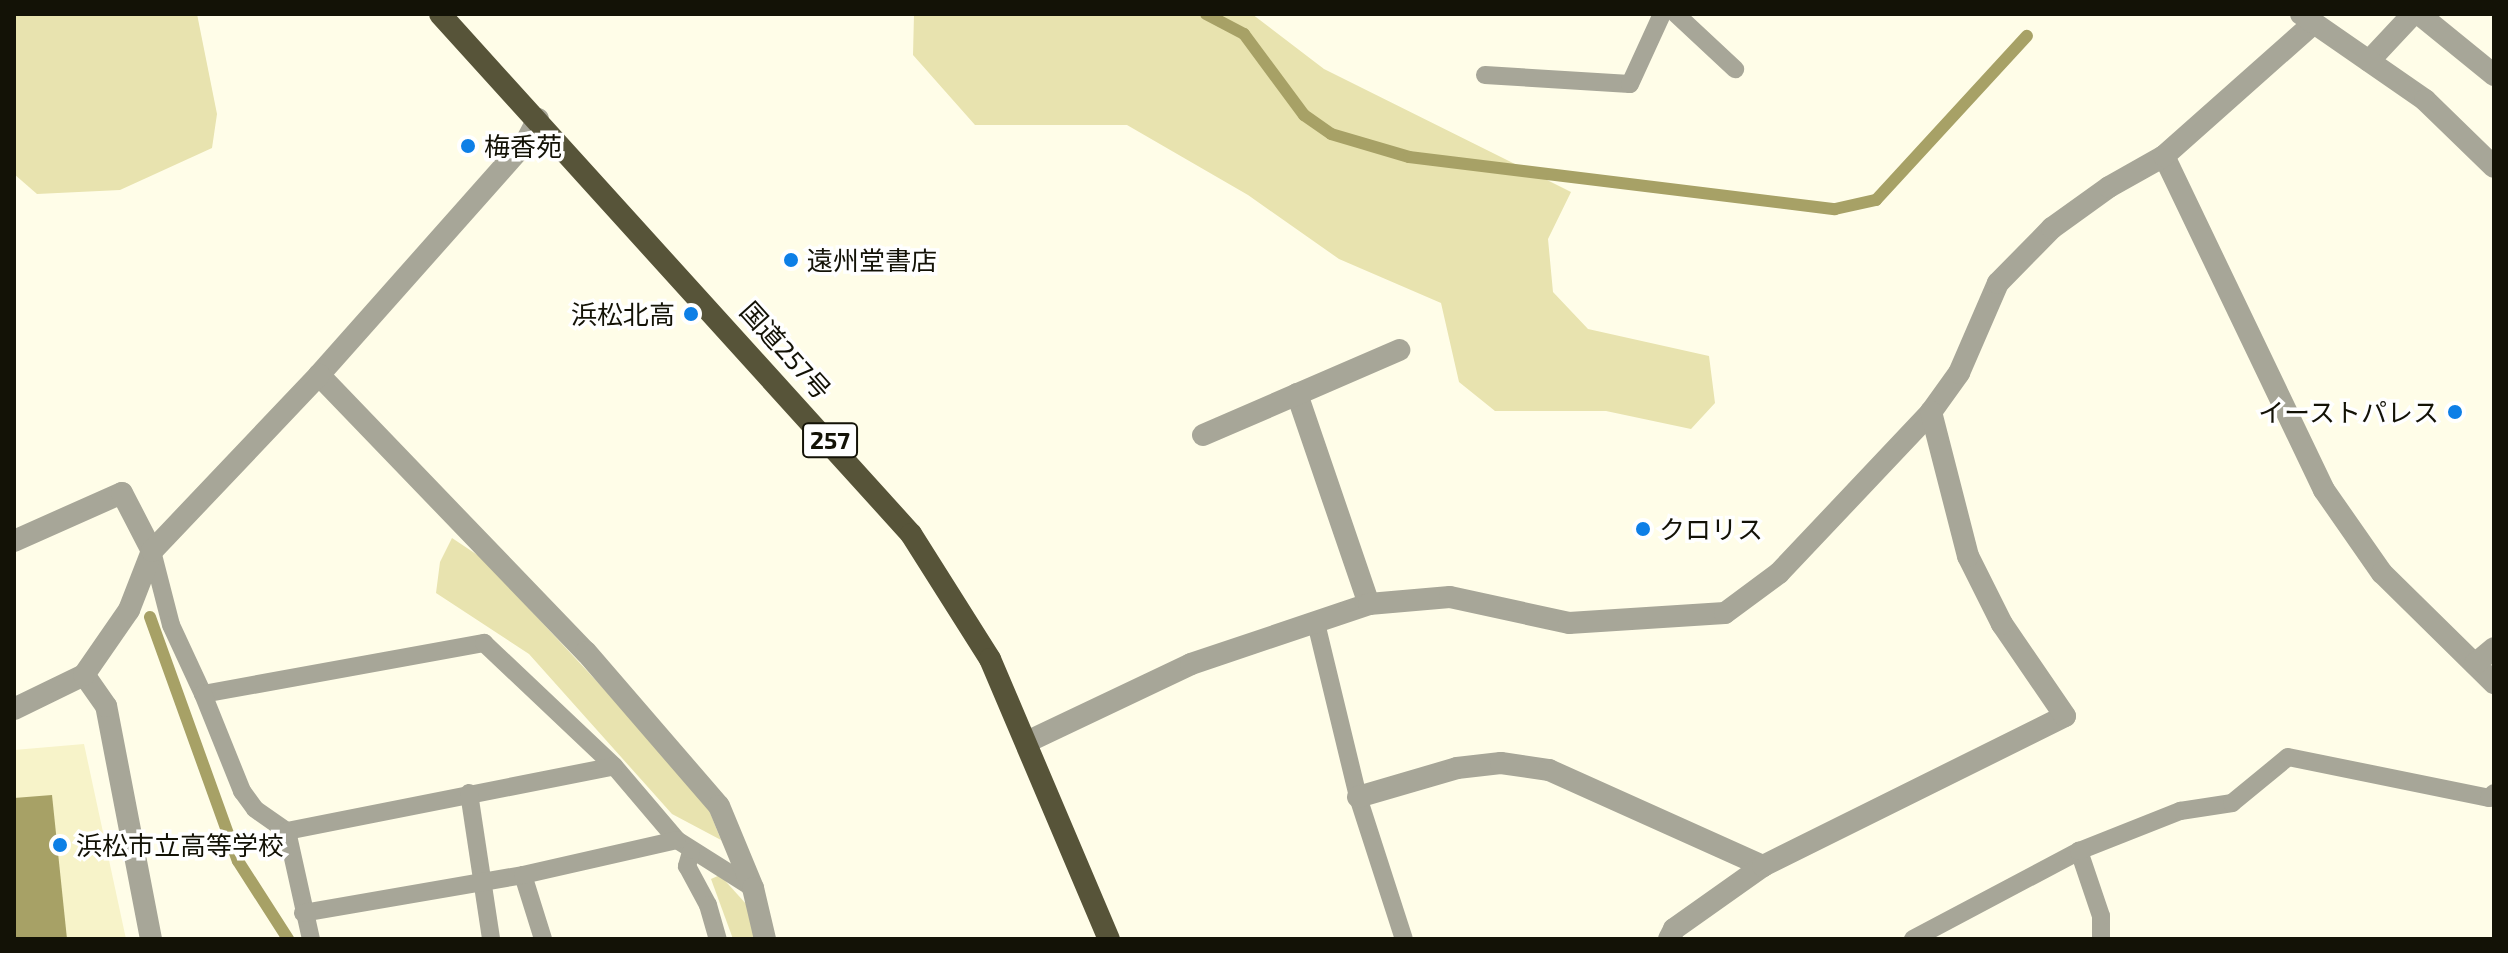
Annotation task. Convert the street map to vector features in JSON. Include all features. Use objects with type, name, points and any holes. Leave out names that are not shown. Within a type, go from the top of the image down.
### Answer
[{"type":"highway","name":"国道257号","points":[[440,14],[911,534],[990,659],[1029,741],[1109,939]]},
{"type":"street","points":[[2369,61],[2413,14]]},
{"type":"street","points":[[2419,14],[2494,75]]},
{"type":"street","points":[[1029,741],[1191,664],[1369,604],[1450,597],[1569,623],[1725,613],[1779,573],[1931,412],[1959,373],[1998,283],[2052,228],[2109,187],[2164,156],[2308,19],[2425,100],[2494,167]]},
{"type":"street","points":[[14,709],[84,675],[129,610],[152,551],[319,375],[525,143],[538,119]]},
{"type":"street","points":[[2164,156],[2324,490],[2382,573],[2494,683]]},
{"type":"street","points":[[1203,435],[1399,350]]},
{"type":"street","points":[[319,375],[555,619],[719,806],[753,888],[765,939]]},
{"type":"street","points":[[1297,394],[1369,604]]},
{"type":"street","points":[[1669,939],[1674,929],[1763,866],[2065,716],[2002,624],[1968,556],[1931,412]]},
{"type":"street","points":[[14,541],[122,493],[152,551]]},
{"type":"street","points":[[2475,664],[2494,648]]},
{"type":"street","points":[[84,675],[106,706],[151,939]]},
{"type":"street","points":[[1358,797],[1457,768],[1501,763],[1549,770],[1763,866]]},
{"type":"lane","points":[[1485,75],[1630,84],[1662,14]]},
{"type":"lane","points":[[1676,14],[1735,69]]},
{"type":"lane","points":[[152,551],[171,625],[242,791],[255,809],[287,831],[311,939]]},
{"type":"lane","points":[[1316,623],[1358,797],[1404,939]]},
{"type":"lane","points":[[203,694],[484,643],[614,766],[684,846],[753,888]]},
{"type":"lane","points":[[1913,939],[2079,851],[2180,811],[2232,803],[2288,757],[2489,798],[2494,793]]},
{"type":"lane","points":[[287,831],[614,766]]},
{"type":"lane","points":[[469,793],[491,939]]},
{"type":"lane","points":[[303,913],[684,846]]},
{"type":"lane","points":[[684,846],[687,866],[708,905],[718,939]]},
{"type":"lane","points":[[2079,851],[2101,916],[2101,939]]},
{"type":"lane","points":[[523,875],[543,939]]},
{"type":"shaded area","points":[[14,14],[197,14],[217,114],[212,148],[120,190],[37,194],[14,174]]},
{"type":"shaded area","points":[[914,14],[1252,14],[1324,69],[1571,192],[1548,239],[1553,292],[1588,329],[1709,356],[1715,403],[1691,429],[1606,411],[1495,411],[1459,382],[1441,303],[1339,259],[1248,195],[1127,125],[975,125],[913,55]]},
{"type":"shaded area","points":[[452,538],[482,558],[604,689],[707,805],[721,840],[672,814],[529,654],[436,593],[440,562]]},
{"type":"shaded area","name":"浜松市立高等学校","points":[[84,744],[126,939],[14,939],[14,750]]},
{"type":"shaded area","points":[[52,795],[67,939],[14,939],[14,798]]},
{"type":"shaded area","points":[[720,875],[747,905],[755,939],[733,939],[711,879]]},
{"type":"waterway","points":[[1206,14],[1244,34],[1304,115],[1331,134],[1409,157],[1835,209],[1876,200],[2027,36]]},
{"type":"waterway","points":[[150,617],[238,861],[288,939]]},
{"type":"place","name":"梅香苑","points":[[468,146]]},
{"type":"place","name":"遠州堂書店","points":[[791,260]]},
{"type":"place","name":"浜松北高","points":[[691,314]]},
{"type":"place","name":"イーストパレス","points":[[2455,412]]},
{"type":"place","name":"クロリス","points":[[1643,529]]},
{"type":"place","name":"浜松市立高等学校","points":[[60,845]]}]
